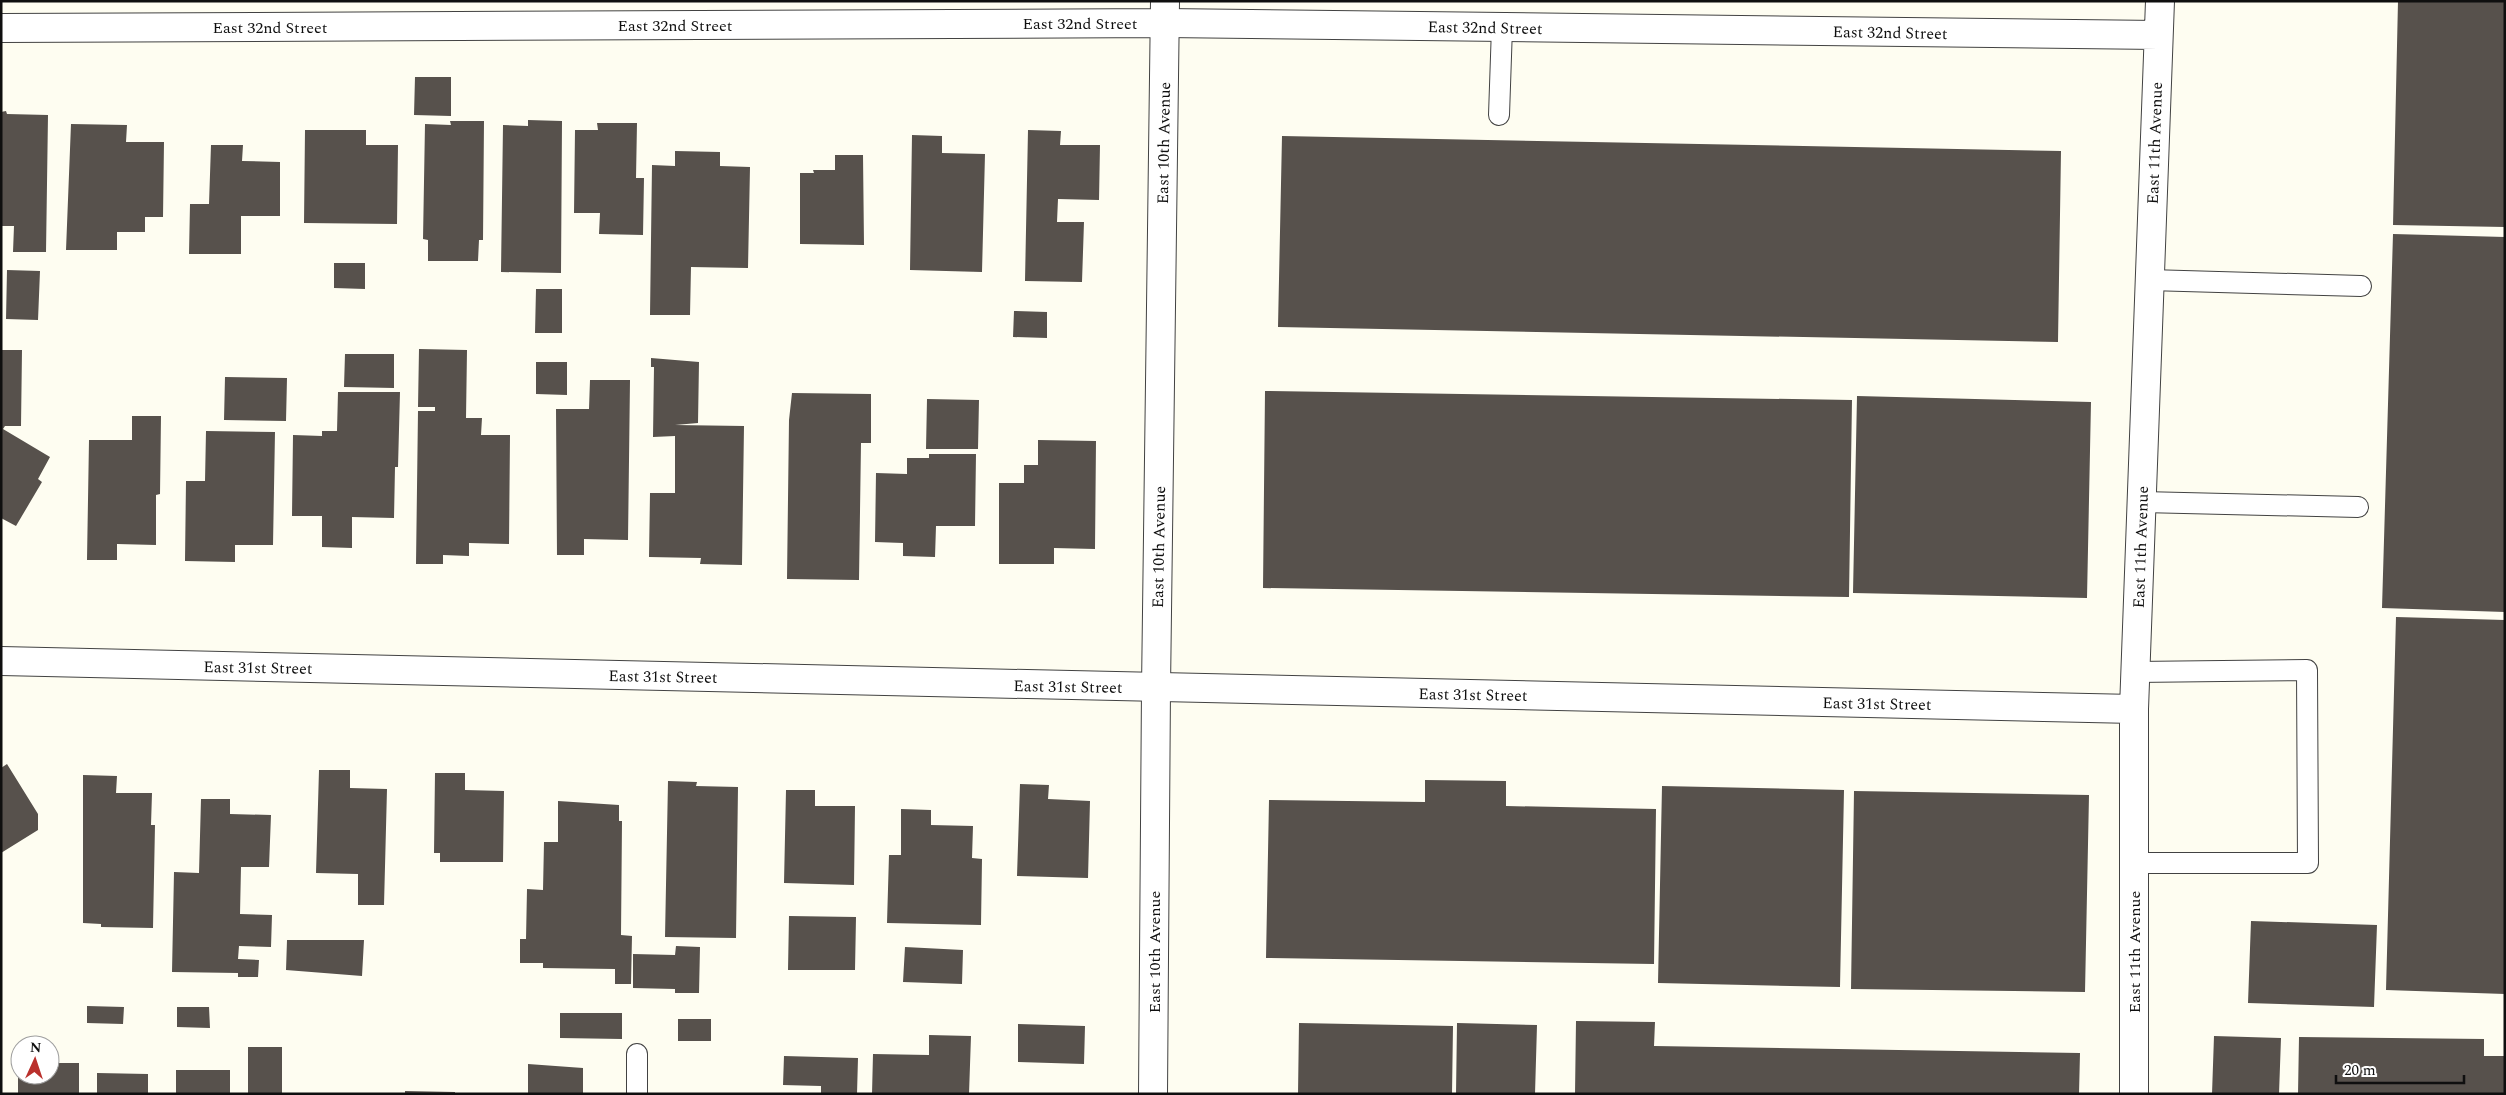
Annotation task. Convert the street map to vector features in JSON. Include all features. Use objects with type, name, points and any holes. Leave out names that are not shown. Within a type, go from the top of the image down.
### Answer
[{"type":"street","name":"East 11th Avenue","points":[[2134,1094],[2134,709],[2160,1]]},
{"type":"street","name":"East 32nd Street","points":[[1,28],[1165,12],[1502,27],[2158,35]]},
{"type":"street","name":"East 10th Avenue","points":[[1153,1094],[1156,688],[1165,12]]},
{"type":"street","name":"East 31st Street","points":[[1,661],[2134,709]]},
{"type":"lane","points":[[1498,115],[1502,27]]},
{"type":"lane","points":[[2149,280],[2361,286]]},
{"type":"lane","points":[[2142,502],[2358,507]]},
{"type":"lane","points":[[2134,863],[2308,863],[2307,670],[2135,672]]},
{"type":"lane","points":[[637,1054],[637,1094]]},
{"type":"building","points":[[2398,1],[2505,1],[2505,227],[2393,225]]},
{"type":"building","points":[[415,77],[451,77],[451,116],[414,115]]},
{"type":"building","points":[[6,111],[7,114],[48,115],[46,252],[13,252],[14,226],[1,226],[1,112]]},
{"type":"building","points":[[528,120],[562,121],[561,273],[501,272],[503,125],[528,126]]},
{"type":"building","points":[[450,121],[484,121],[483,240],[479,240],[478,261],[428,261],[428,240],[423,239],[425,124],[451,125]]},
{"type":"building","points":[[597,123],[637,123],[636,178],[644,178],[643,235],[599,234],[600,213],[574,213],[575,130],[598,130]]},
{"type":"building","points":[[71,124],[127,125],[126,142],[164,142],[163,217],[145,217],[145,232],[117,232],[117,250],[66,250]]},
{"type":"building","points":[[305,130],[366,130],[366,145],[398,145],[397,224],[304,223]]},
{"type":"building","points":[[1028,130],[1061,131],[1060,145],[1100,145],[1099,200],[1058,199],[1057,222],[1084,222],[1082,282],[1025,281]]},
{"type":"building","points":[[912,135],[942,136],[942,153],[985,154],[982,272],[910,270]]},
{"type":"building","points":[[1282,136],[2061,151],[2058,342],[1278,327]]},
{"type":"building","points":[[211,145],[243,145],[242,161],[280,162],[280,216],[241,216],[241,254],[189,254],[190,204],[209,204]]},
{"type":"building","points":[[675,151],[720,152],[720,166],[750,167],[748,268],[691,267],[690,315],[650,315],[652,165],[675,166]]},
{"type":"building","points":[[835,155],[863,155],[864,245],[800,244],[800,173],[814,173],[813,170],[835,170]]},
{"type":"building","points":[[2393,234],[2505,237],[2505,612],[2382,608]]},
{"type":"building","points":[[334,263],[365,263],[365,289],[334,288]]},
{"type":"building","points":[[7,270],[40,271],[38,320],[6,319]]},
{"type":"building","points":[[536,289],[562,289],[562,333],[535,333]]},
{"type":"building","points":[[1014,311],[1047,312],[1047,338],[1013,337]]},
{"type":"building","points":[[419,349],[467,350],[466,418],[482,418],[481,435],[510,435],[509,544],[469,543],[469,556],[443,555],[443,564],[416,564],[418,411],[435,411],[435,407],[418,407]]},
{"type":"building","points":[[1,350],[22,350],[21,426],[5,426],[3,429],[50,457],[38,479],[42,482],[16,526],[1,518]]},
{"type":"building","points":[[345,354],[394,354],[394,388],[344,387]]},
{"type":"building","points":[[651,358],[699,362],[698,423],[675,425],[744,426],[742,565],[700,564],[701,558],[649,557],[650,493],[675,493],[675,436],[653,437],[654,367],[651,367]]},
{"type":"building","points":[[536,362],[567,362],[567,395],[536,394]]},
{"type":"building","points":[[225,377],[287,378],[286,421],[224,420]]},
{"type":"building","points":[[590,380],[630,380],[628,540],[584,539],[584,555],[557,555],[556,409],[589,409]]},
{"type":"building","points":[[1265,391],[1852,400],[1849,597],[1263,588]]},
{"type":"building","points":[[338,392],[400,392],[398,467],[395,467],[394,518],[352,517],[352,548],[322,547],[322,516],[292,516],[293,435],[322,436],[322,431],[337,431]]},
{"type":"building","points":[[792,393],[871,394],[871,443],[861,443],[859,580],[787,579],[789,420]]},
{"type":"building","points":[[1857,396],[2091,402],[2087,598],[1853,593]]},
{"type":"building","points":[[927,399],[979,400],[978,449],[926,449]]},
{"type":"building","points":[[132,416],[161,416],[160,494],[156,495],[156,545],[117,544],[117,560],[87,560],[89,440],[132,440]]},
{"type":"building","points":[[206,431],[275,432],[273,545],[235,545],[235,562],[185,561],[186,481],[205,481]]},
{"type":"building","points":[[1038,440],[1096,441],[1095,549],[1054,548],[1054,564],[999,564],[999,483],[1024,483],[1024,465],[1038,465]]},
{"type":"building","points":[[929,454],[976,454],[975,526],[936,526],[935,557],[903,556],[903,543],[875,542],[876,473],[907,474],[907,458],[929,458]]},
{"type":"building","points":[[2396,617],[2505,620],[2505,994],[2386,990]]},
{"type":"building","points":[[7,764],[38,814],[38,830],[1,853],[1,768]]},
{"type":"building","points":[[319,770],[350,770],[350,788],[387,789],[384,905],[358,905],[358,874],[316,873]]},
{"type":"building","points":[[435,773],[465,773],[465,790],[504,791],[503,862],[440,862],[440,853],[434,853]]},
{"type":"building","points":[[83,775],[117,776],[116,793],[152,793],[151,825],[155,825],[153,928],[101,927],[101,924],[83,923]]},
{"type":"building","points":[[1425,780],[1506,781],[1506,806],[1656,809],[1654,964],[1266,958],[1269,800],[1425,802]]},
{"type":"building","points":[[668,781],[697,782],[696,786],[738,787],[736,938],[665,937]]},
{"type":"building","points":[[1020,784],[1049,785],[1048,799],[1090,801],[1088,878],[1017,876]]},
{"type":"building","points":[[1662,786],[1844,790],[1840,987],[1658,983]]},
{"type":"building","points":[[786,790],[815,790],[815,806],[855,806],[854,885],[784,883]]},
{"type":"building","points":[[1854,791],[2089,795],[2085,992],[1851,989]]},
{"type":"building","points":[[201,799],[230,799],[230,814],[271,815],[269,867],[241,867],[240,914],[272,915],[271,947],[239,946],[238,959],[259,960],[258,977],[238,977],[238,973],[172,972],[174,872],[199,873]]},
{"type":"building","points":[[558,801],[619,805],[619,821],[622,821],[621,935],[632,936],[631,984],[615,984],[615,969],[543,968],[543,963],[520,963],[520,939],[526,939],[527,889],[543,890],[544,842],[558,842]]},
{"type":"building","points":[[901,809],[931,810],[931,825],[973,826],[972,858],[982,859],[981,925],[887,923],[889,855],[901,855]]},
{"type":"building","points":[[789,916],[856,917],[855,970],[788,970]]},
{"type":"building","points":[[2251,921],[2377,925],[2374,1007],[2248,1003]]},
{"type":"building","points":[[287,940],[364,940],[362,976],[286,970]]},
{"type":"building","points":[[676,946],[700,947],[699,993],[675,993],[675,989],[633,988],[633,954],[675,955]]},
{"type":"building","points":[[905,947],[963,950],[962,984],[903,982]]},
{"type":"building","points":[[87,1006],[124,1007],[123,1024],[87,1023]]},
{"type":"building","points":[[177,1007],[209,1007],[210,1028],[177,1027]]},
{"type":"building","points":[[560,1013],[622,1013],[622,1039],[560,1038]]},
{"type":"building","points":[[678,1019],[711,1019],[711,1041],[678,1041]]},
{"type":"building","points":[[1576,1021],[1655,1022],[1654,1046],[2080,1053],[2079,1094],[1575,1094]]},
{"type":"building","points":[[1299,1023],[1453,1026],[1452,1094],[1298,1094]]},
{"type":"building","points":[[1457,1023],[1537,1025],[1535,1094],[1456,1094]]},
{"type":"building","points":[[1018,1024],[1085,1026],[1084,1064],[1018,1062]]},
{"type":"building","points":[[929,1035],[971,1036],[969,1094],[872,1094],[873,1054],[929,1055]]},
{"type":"building","points":[[2214,1036],[2281,1038],[2279,1094],[2212,1094]]},
{"type":"building","points":[[2299,1037],[2484,1039],[2484,1056],[2505,1056],[2505,1094],[2298,1094]]},
{"type":"building","points":[[248,1047],[282,1047],[282,1094],[248,1094]]},
{"type":"building","points":[[784,1056],[858,1058],[857,1094],[821,1094],[821,1086],[783,1085]]},
{"type":"building","points":[[60,1063],[79,1063],[79,1094],[18,1094],[18,1085],[60,1085]]},
{"type":"building","points":[[528,1064],[583,1068],[583,1094],[528,1094]]},
{"type":"building","points":[[176,1070],[230,1070],[230,1094],[176,1094]]},
{"type":"building","points":[[97,1073],[148,1074],[148,1094],[97,1094]]},
{"type":"building","points":[[405,1091],[455,1092],[455,1094],[405,1094]]}]
